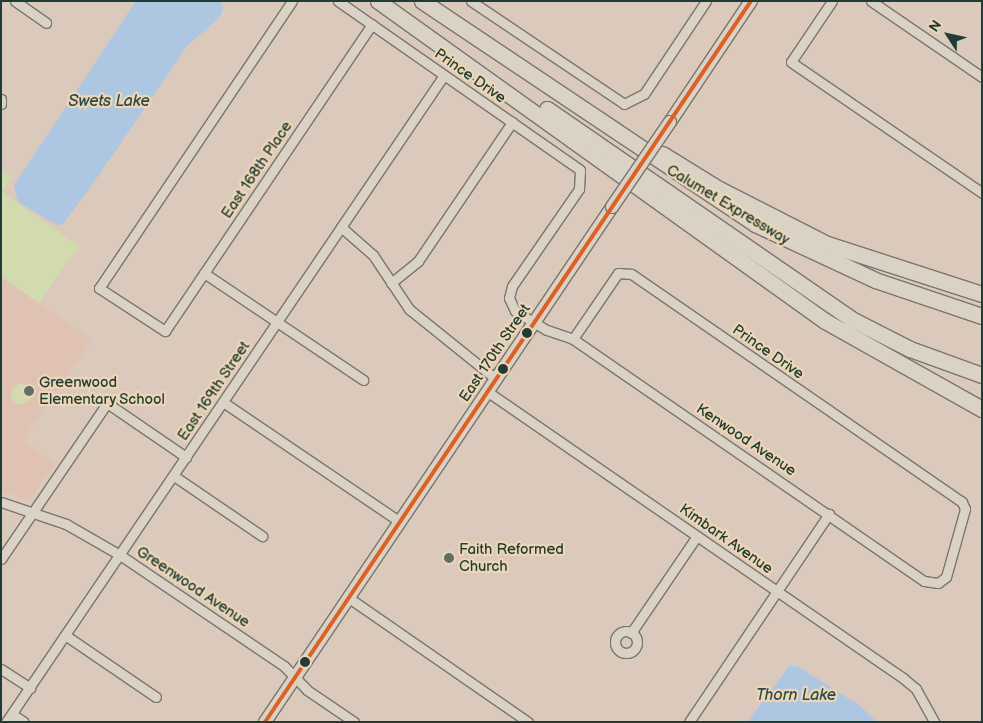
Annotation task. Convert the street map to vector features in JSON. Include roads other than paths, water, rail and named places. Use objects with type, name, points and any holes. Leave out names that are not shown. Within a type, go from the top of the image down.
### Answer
[{"type":"highway","points":[[378,1],[825,321],[982,408]]},
{"type":"highway","points":[[392,1],[851,319],[910,349],[982,375]]},
{"type":"highway","name":"Calumet Expressway","points":[[422,1],[724,207],[830,261],[963,311],[982,315]]},
{"type":"highway","points":[[438,1],[670,159],[759,211],[881,265],[982,294]]},
{"type":"street","points":[[15,1],[46,23]]},
{"type":"street","name":"East 168th Place","points":[[292,1],[99,288],[165,331],[372,24]]},
{"type":"street","name":"Prince Drive","points":[[338,1],[512,122],[582,174],[574,197],[509,292],[512,307],[534,324]]},
{"type":"street","points":[[471,1],[624,104],[644,94],[706,1]]},
{"type":"street","name":"East 170th Street","points":[[265,722],[751,1]]},
{"type":"street","points":[[832,1],[791,62],[982,193]]},
{"type":"street","points":[[871,1],[982,77]]},
{"type":"street","name":"East 169th Street","points":[[6,722],[444,75]]},
{"type":"street","points":[[1,99],[1,104]]},
{"type":"street","points":[[391,283],[418,261],[512,122]]},
{"type":"street","points":[[341,227],[367,248],[410,309],[496,379]]},
{"type":"street","name":"Prince Drive","points":[[573,339],[614,278],[626,271],[965,506],[948,572],[938,583]]},
{"type":"street","points":[[204,272],[363,380]]},
{"type":"street","name":"Kenwood Avenue","points":[[534,324],[573,339],[924,580],[938,583]]},
{"type":"street","name":"Kimbark Avenue","points":[[488,392],[910,684],[934,722]]},
{"type":"street","points":[[223,402],[400,522]]},
{"type":"street","points":[[1,558],[107,403],[186,457]]},
{"type":"street","points":[[174,476],[262,536]]},
{"type":"street","name":"Greenwood Avenue","points":[[1,502],[66,524],[120,555],[284,666],[295,678],[354,722]]},
{"type":"street","points":[[689,722],[829,514]]},
{"type":"street","points":[[631,633],[697,536]]},
{"type":"street","points":[[349,598],[528,722]]},
{"type":"street","points":[[65,635],[156,697]]},
{"type":"street","points":[[1,669],[30,688]]},
{"type":"street","points":[[12,714],[24,722]]},
{"type":"water","name":"Swets Lake","points":[[136,1],[221,1],[223,8],[220,17],[187,46],[101,172],[63,224],[57,225],[18,202],[14,185]]},
{"type":"water","name":"Thorn Lake","points":[[789,666],[797,666],[859,705],[877,722],[747,722]]},
{"type":"place","name":"Greenwood Elementary School","points":[[29,391]]},
{"type":"place","name":"Faith Reformed Church","points":[[449,558]]}]
